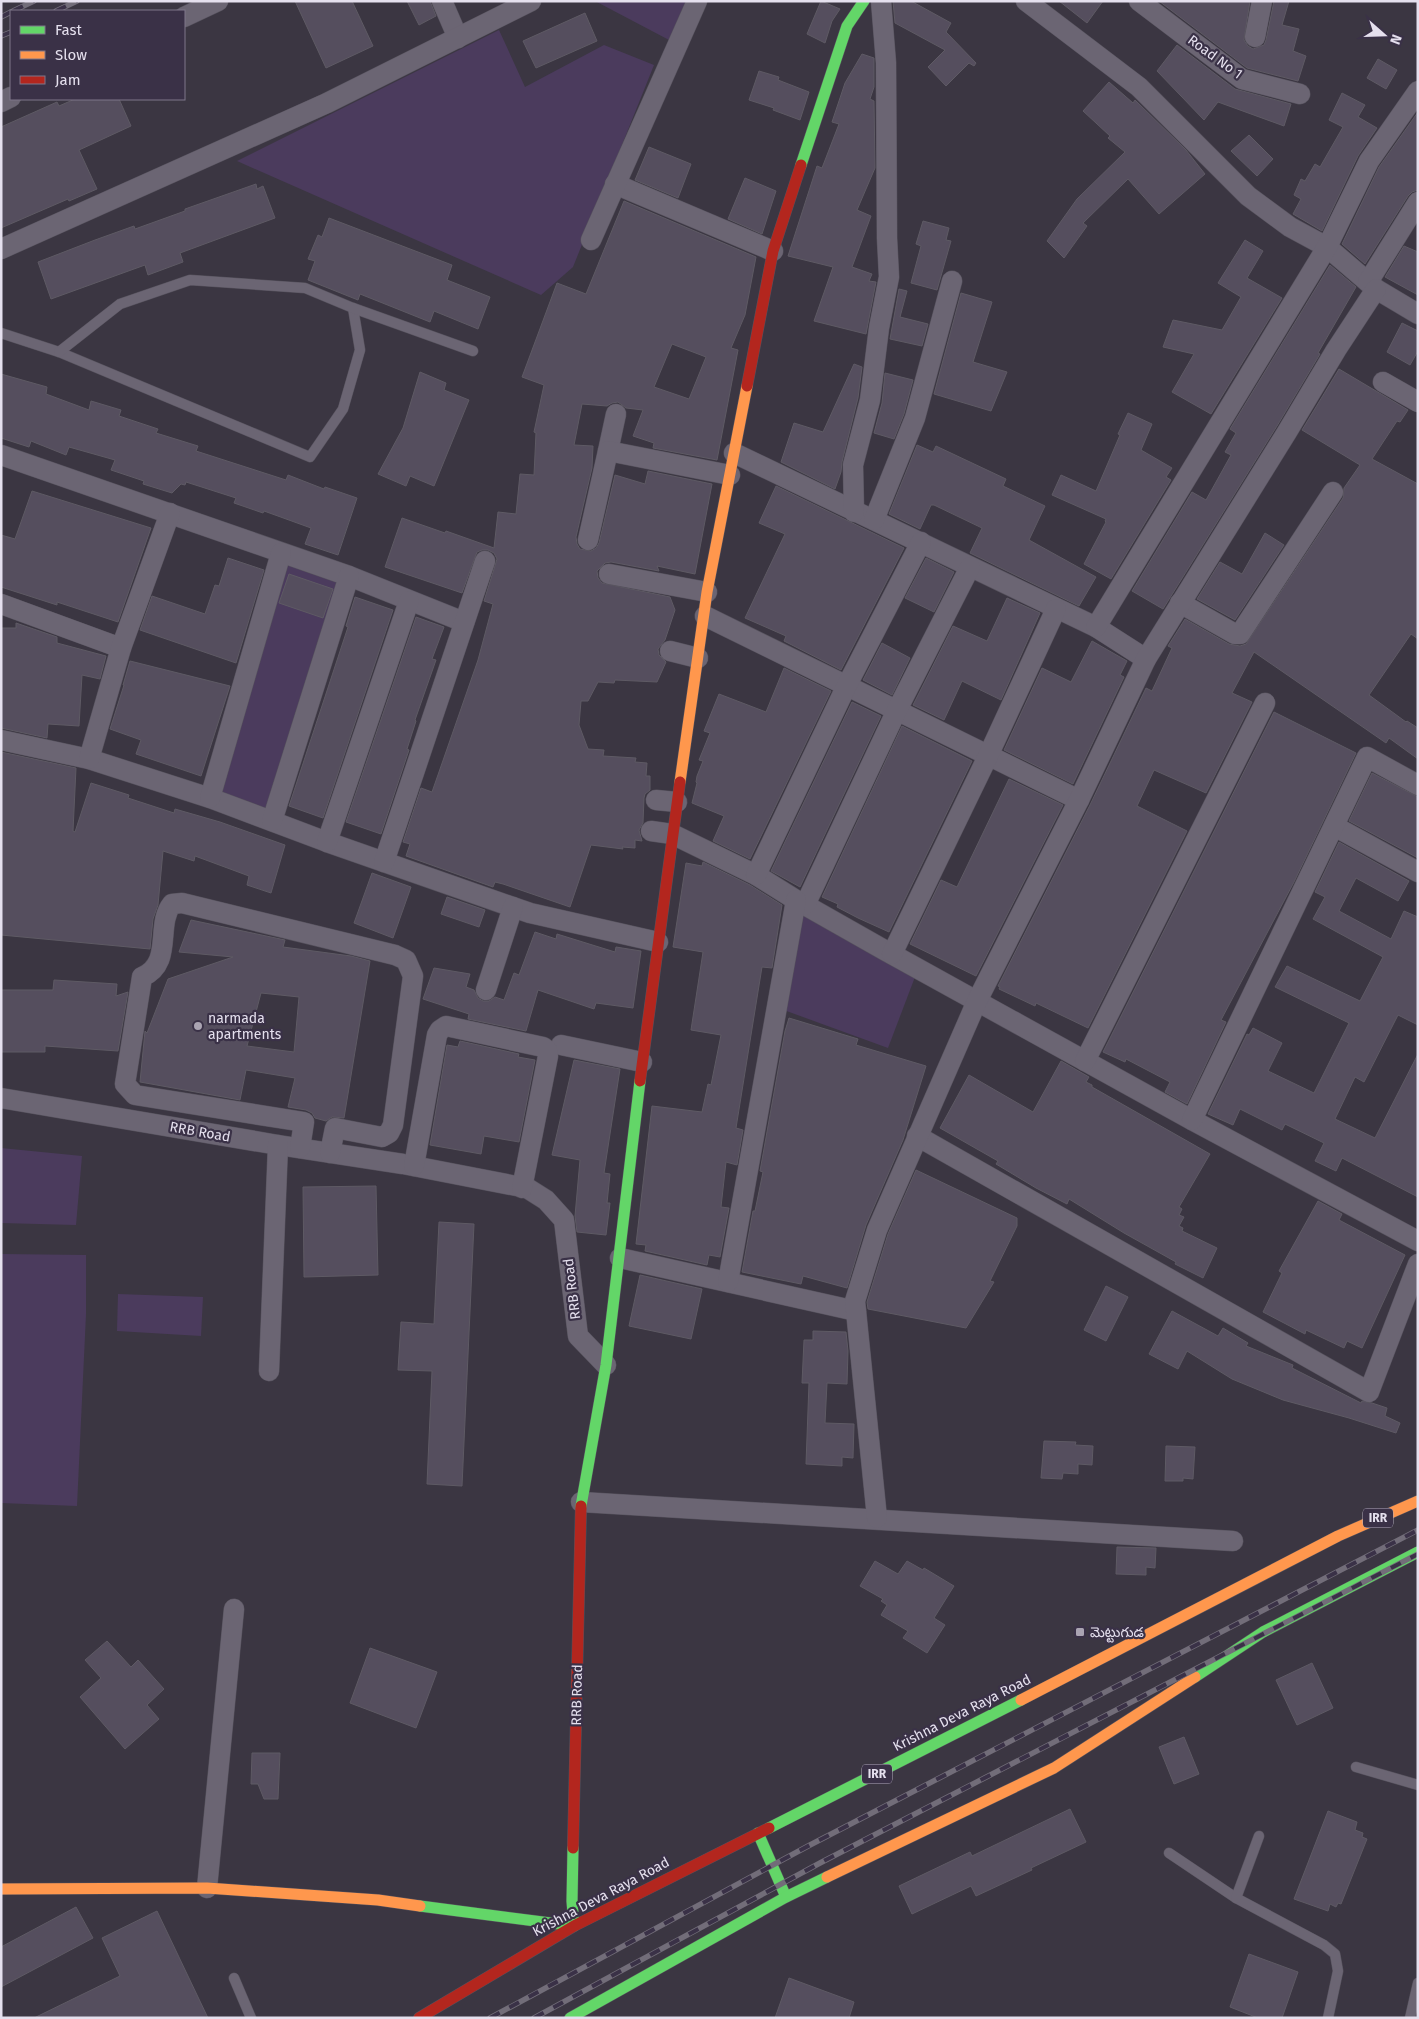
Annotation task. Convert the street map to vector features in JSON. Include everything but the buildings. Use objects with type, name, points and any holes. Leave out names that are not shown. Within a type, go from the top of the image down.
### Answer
[{"type":"street","points":[[185,17],[218,1]]},
{"type":"street","points":[[442,1],[458,38]]},
{"type":"street","points":[[1,248],[327,104],[531,1]]},
{"type":"street","points":[[591,240],[697,1]]},
{"type":"street","points":[[606,1366],[642,1062],[672,834],[707,592],[773,251],[847,26],[864,1]]},
{"type":"street","points":[[854,512],[853,465],[870,400],[879,328],[890,277],[887,238],[886,63],[881,1]]},
{"type":"street","points":[[1026,1],[1140,86],[1248,196],[1290,227],[1327,247],[1372,285],[1418,314]]},
{"type":"street","points":[[1255,37],[1262,1]]},
{"type":"street","name":"Road No 1","points":[[1151,5],[1242,79],[1300,94]]},
{"type":"street","points":[[1096,627],[1327,247],[1369,161],[1418,91]]},
{"type":"street","points":[[615,184],[773,251]]},
{"type":"street","points":[[877,1518],[855,1301],[878,1230],[917,1136],[977,1001],[1078,800],[1146,659],[1372,285],[1418,202]]},
{"type":"street","points":[[874,520],[915,418],[952,281]]},
{"type":"street","points":[[1383,382],[1418,402]]},
{"type":"street","points":[[588,540],[616,414]]},
{"type":"street","points":[[608,450],[730,475]]},
{"type":"street","points":[[734,453],[1096,627],[1146,659]]},
{"type":"street","points":[[1,455],[349,576],[464,622]]},
{"type":"street","points":[[1180,603],[1235,634],[1240,634],[1333,492]]},
{"type":"street","points":[[89,759],[121,648],[170,513]]},
{"type":"street","points":[[756,875],[846,687],[920,542]]},
{"type":"street","points":[[210,798],[281,553]]},
{"type":"street","points":[[384,862],[484,561]]},
{"type":"street","points":[[728,1282],[801,902],[970,567]]},
{"type":"street","points":[[609,574],[707,592]]},
{"type":"street","points":[[272,821],[349,576]]},
{"type":"street","points":[[327,842],[409,601]]},
{"type":"street","points":[[1,604],[121,648]]},
{"type":"street","points":[[892,954],[988,756],[1056,609]]},
{"type":"street","points":[[704,616],[1078,800]]},
{"type":"street","points":[[670,652],[698,658]]},
{"type":"street","points":[[1085,1061],[1265,703]]},
{"type":"street","points":[[1,730],[59,739]]},
{"type":"street","points":[[1,740],[89,759],[210,798],[327,842],[530,912],[658,942]]},
{"type":"street","points":[[1192,1120],[1367,757],[1418,785]]},
{"type":"street","points":[[656,800],[677,802]]},
{"type":"street","points":[[1334,826],[1418,872]]},
{"type":"street","points":[[651,831],[672,834],[756,875],[892,954],[1085,1061],[1418,1241]]},
{"type":"street","points":[[172,904],[192,906],[395,954],[406,960],[414,976],[393,1125],[389,1133],[382,1137],[304,1122],[135,1095],[125,1084],[142,977],[156,968],[163,946],[167,911],[172,904]]},
{"type":"street","points":[[486,990],[513,906]]},
{"type":"street","points":[[414,1166],[437,1035],[446,1026],[544,1047],[548,1050],[522,1188]]},
{"type":"street","points":[[562,1045],[642,1062]]},
{"type":"street","name":"RRB Road","points":[[1,1098],[414,1166],[527,1188],[546,1200],[564,1220],[578,1336],[606,1366],[581,1502],[572,1901],[574,1926]]},
{"type":"street","points":[[300,1148],[304,1122]]},
{"type":"street","points":[[330,1153],[335,1128]]},
{"type":"street","points":[[917,1136],[1369,1392],[1418,1264]]},
{"type":"street","points":[[269,1371],[278,1145]]},
{"type":"street","points":[[620,1258],[856,1311]]},
{"type":"street","name":"Krishna Deva Raya Road","points":[[419,2018],[574,1926],[999,1712],[1338,1536],[1418,1501]]},
{"type":"street","points":[[581,1502],[877,1518],[1233,1541]]},
{"type":"street","points":[[570,2018],[786,1897],[1054,1768],[1263,1632],[1418,1552]]},
{"type":"street","points":[[207,1888],[234,1609]]},
{"type":"street","points":[[758,1833],[786,1897]]},
{"type":"street","points":[[1,1889],[207,1888],[378,1900],[574,1926]]},
{"type":"lane","points":[[59,352],[120,304],[190,280],[305,288],[353,308],[473,351]]},
{"type":"lane","points":[[1,333],[59,352],[310,456],[343,409],[353,375],[360,350],[353,308]]},
{"type":"lane","points":[[1356,1767],[1418,1785]]},
{"type":"lane","points":[[1236,1898],[1259,1836]]},
{"type":"lane","points":[[1169,1853],[1236,1898],[1324,1945],[1335,1954],[1338,1971],[1328,2018]]},
{"type":"lane","points":[[234,1978],[251,2018]]},
{"type":"lane","points":[[1410,2018],[1418,1983]]},
{"type":"shaded area","points":[[595,1],[689,1],[671,41]]},
{"type":"shaded area","points":[[499,30],[525,87],[604,45],[654,65],[573,267],[541,295],[237,161]]},
{"type":"shaded area","points":[[281,553],[349,576],[272,821],[210,798]]},
{"type":"shaded area","points":[[796,900],[918,969],[888,1048],[781,1009]]},
{"type":"shaded area","points":[[1,1148],[82,1156],[76,1225],[1,1223]]},
{"type":"shaded area","points":[[1,1254],[86,1255],[86,1314],[77,1506],[1,1503]]},
{"type":"shaded area","points":[[118,1294],[203,1297],[201,1336],[117,1331]]},
{"type":"railway","points":[[15,10],[34,1]]},
{"type":"railway","points":[[58,10],[77,1]]},
{"type":"railway","points":[[1,17],[10,12]]},
{"type":"railway","points":[[1,36],[10,32]]},
{"type":"railway","points":[[490,2018],[810,1845],[1418,1530]]},
{"type":"railway","points":[[534,2018],[820,1863],[1418,1554]]},
{"type":"traffic: fast","points":[[801,165],[847,26],[864,1]]},
{"type":"traffic: fast","points":[[581,1506],[606,1365],[640,1081]]},
{"type":"traffic: fast","points":[[1195,1677],[1263,1632],[1418,1552]]},
{"type":"traffic: fast","points":[[769,1828],[1021,1700]]},
{"type":"traffic: fast","points":[[758,1833],[786,1897]]},
{"type":"traffic: fast","points":[[420,1906],[574,1926],[572,1901],[573,1848]]},
{"type":"traffic: fast","points":[[570,2018],[786,1897],[827,1877]]},
{"type":"traffic: slow","points":[[680,782],[707,592],[747,386]]},
{"type":"traffic: slow","points":[[1021,1700],[1338,1536],[1418,1501]]},
{"type":"traffic: slow","points":[[827,1877],[1054,1768],[1195,1677]]},
{"type":"traffic: slow","points":[[1,1889],[207,1888],[378,1900],[420,1906]]},
{"type":"traffic: jam","points":[[747,386],[773,251],[801,165]]},
{"type":"traffic: jam","points":[[640,1081],[680,782]]},
{"type":"traffic: jam","points":[[573,1848],[581,1506]]},
{"type":"traffic: jam","points":[[419,2018],[574,1926],[769,1828]]},
{"type":"place","name":"narmada apartments","points":[[198,1026]]},
{"type":"place","name":"మెట్టుగుడ","points":[[1080,1632]]}]
